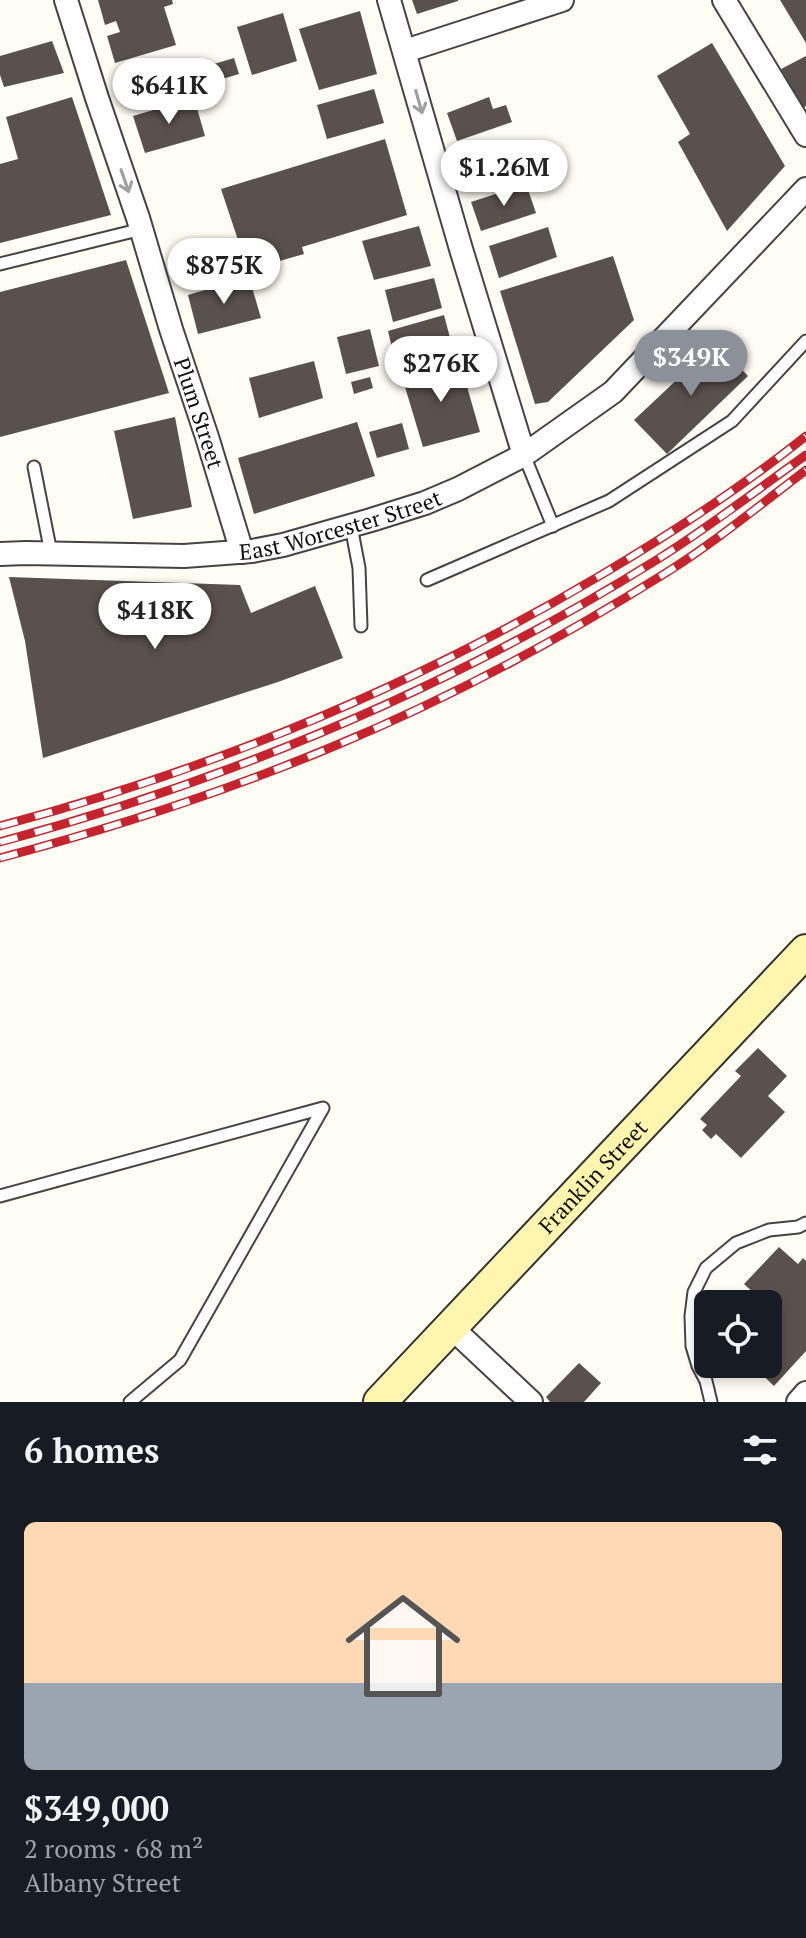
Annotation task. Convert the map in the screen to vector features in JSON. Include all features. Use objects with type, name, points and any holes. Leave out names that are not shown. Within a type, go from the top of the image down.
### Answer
[{"type":"main road","name":"Franklin Street","points":[[380,1402],[806,951]]},
{"type":"street","name":"Plum Street","points":[[66,0],[140,223],[242,552]]},
{"type":"street","points":[[389,0],[524,455]]},
{"type":"street","points":[[405,51],[562,0]]},
{"type":"street","points":[[724,0],[806,135]]},
{"type":"street","name":"East Worcester Street","points":[[0,554],[184,556],[242,552],[283,545],[351,526],[425,503],[469,484],[524,455],[613,392],[806,189]]},
{"type":"street","points":[[451,1327],[531,1402]]},
{"type":"street","points":[[798,1402],[806,1393]]},
{"type":"lane","points":[[0,264],[140,223]]},
{"type":"lane","points":[[427,580],[609,501],[732,421],[806,341]]},
{"type":"lane","points":[[524,455],[553,526]]},
{"type":"lane","points":[[34,467],[51,553]]},
{"type":"lane","points":[[351,526],[359,568],[361,626]]},
{"type":"lane","points":[[0,1196],[323,1108],[180,1360],[130,1402]]},
{"type":"lane","points":[[711,1402],[692,1346],[694,1292],[706,1268],[736,1243],[769,1230],[798,1227],[806,1223]]},
{"type":"building","points":[[98,0],[172,0],[173,4],[164,7],[176,45],[115,63],[107,36],[120,32],[116,21],[105,25]]},
{"type":"building","points":[[412,0],[458,0],[458,1],[417,14]]},
{"type":"building","points":[[780,0],[806,0],[806,43]]},
{"type":"building","points":[[360,11],[377,74],[319,90],[299,29]]},
{"type":"building","points":[[283,13],[297,61],[252,75],[237,27]]},
{"type":"building","points":[[52,41],[64,73],[4,87],[0,75],[0,56]]},
{"type":"building","points":[[712,43],[785,166],[727,231],[678,142],[690,134],[657,76]]},
{"type":"building","points":[[806,56],[806,106],[803,108],[781,69]]},
{"type":"building","points":[[234,58],[239,74],[219,80],[214,64]]},
{"type":"building","points":[[374,89],[384,123],[327,139],[317,105]]},
{"type":"building","points":[[72,97],[111,215],[0,243],[0,164],[18,159],[6,117]]},
{"type":"building","points":[[489,97],[493,109],[506,105],[512,122],[457,141],[447,113]]},
{"type":"building","points":[[194,98],[205,136],[145,153],[133,116]]},
{"type":"building","points":[[385,139],[407,215],[302,247],[304,254],[248,270],[221,189]]},
{"type":"building","points":[[526,184],[536,213],[481,231],[471,202]]},
{"type":"building","points":[[419,226],[431,266],[374,280],[362,241]]},
{"type":"building","points":[[548,227],[557,257],[499,278],[489,246]]},
{"type":"building","points":[[613,256],[634,320],[548,402],[535,404],[500,291]]},
{"type":"building","points":[[126,260],[169,393],[0,437],[0,292]]},
{"type":"building","points":[[249,277],[261,318],[198,334],[188,295]]},
{"type":"building","points":[[434,278],[442,308],[393,322],[385,290]]},
{"type":"building","points":[[444,315],[453,349],[396,365],[388,331]]},
{"type":"building","points":[[370,329],[379,366],[346,374],[337,337]]},
{"type":"building","points":[[716,343],[748,376],[667,454],[634,420]]},
{"type":"building","points":[[314,361],[323,398],[259,418],[249,378]]},
{"type":"building","points":[[460,362],[480,432],[423,447],[402,377]]},
{"type":"building","points":[[370,377],[373,388],[354,394],[351,382]]},
{"type":"building","points":[[175,417],[192,507],[133,519],[114,431]]},
{"type":"building","points":[[357,422],[375,476],[254,514],[238,458]]},
{"type":"building","points":[[402,423],[409,449],[377,458],[369,432]]},
{"type":"building","points":[[9,577],[240,585],[251,613],[315,586],[343,658],[43,758],[25,641]]},
{"type":"building","points":[[758,1048],[787,1076],[768,1096],[785,1112],[741,1158],[716,1134],[711,1139],[702,1130],[707,1125],[700,1119],[741,1076],[735,1071]]},
{"type":"building","points":[[779,1247],[798,1264],[803,1258],[806,1261],[806,1351],[782,1377],[782,1290],[751,1290],[744,1284]]},
{"type":"building","points":[[579,1363],[601,1383],[584,1402],[550,1402],[546,1397]]},
{"type":"building","points":[[766,1378],[781,1378],[774,1386]]},
{"type":"railway","points":[[0,826],[157,779],[234,751],[310,722],[457,654],[654,543],[806,436]]},
{"type":"railway","points":[[0,842],[87,817],[257,759],[421,688],[501,648],[658,559],[806,455]]},
{"type":"railway","points":[[0,858],[126,822],[209,794],[332,747],[460,689],[584,622],[664,574],[719,537],[806,470]]}]
